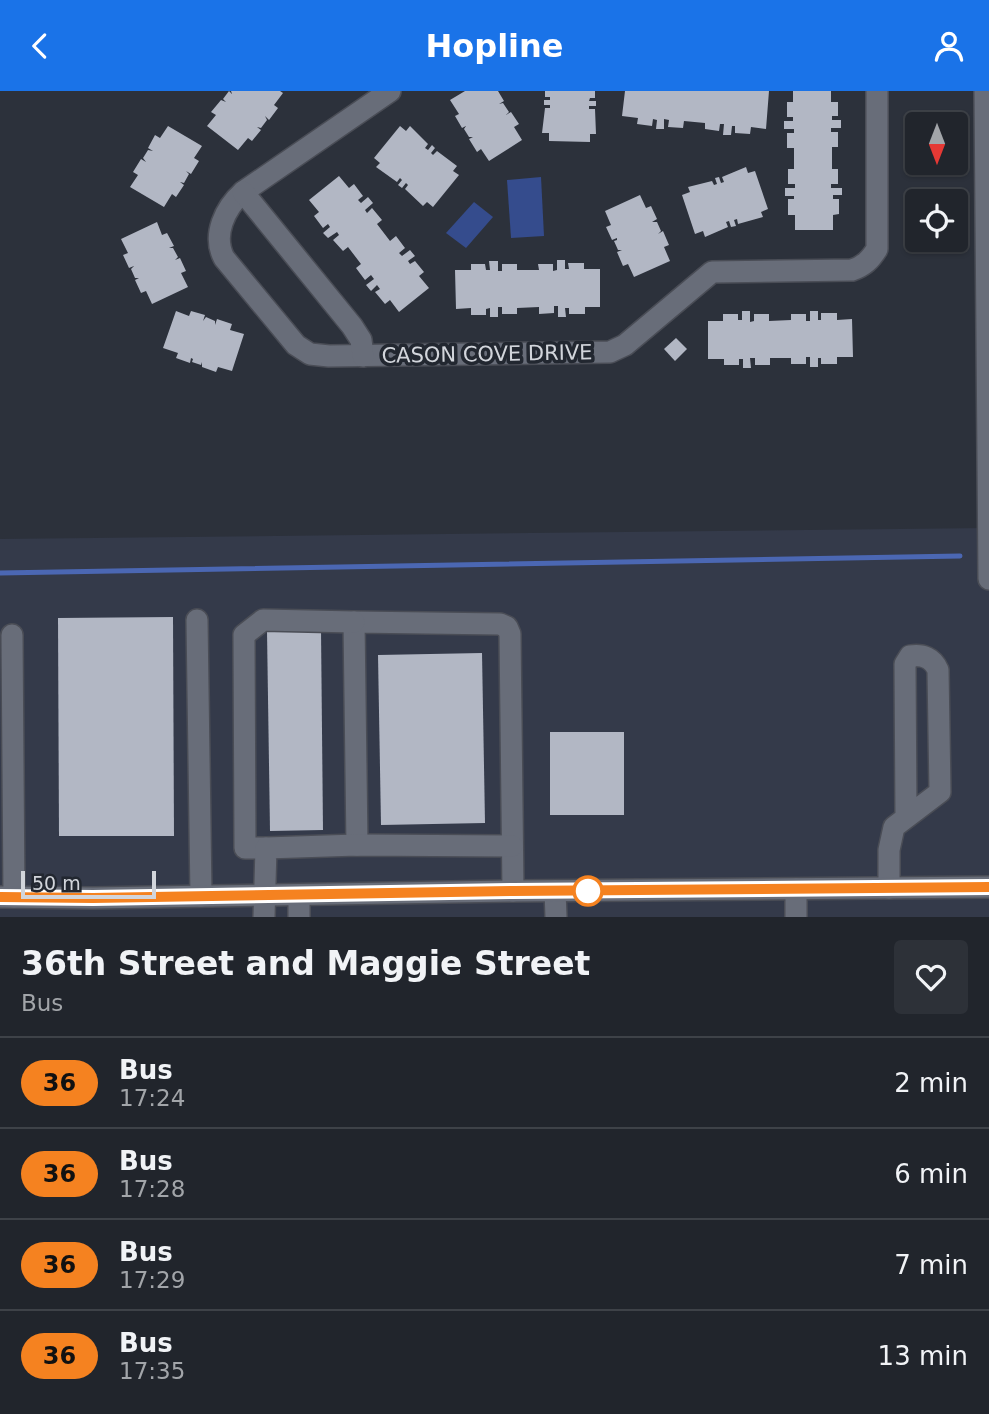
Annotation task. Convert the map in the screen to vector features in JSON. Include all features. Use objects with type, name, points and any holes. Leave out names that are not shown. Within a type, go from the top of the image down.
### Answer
[{"type":"street","name":"CASON COVE DRIVE","points":[[390,91],[243,193],[226,212],[222,224],[220,246],[224,258],[288,337],[305,351],[322,356],[610,352],[625,345],[712,272],[852,270],[859,267],[872,257],[877,249],[877,91]]},
{"type":"street","points":[[985,91],[989,579]]},
{"type":"street","name":"CASON COVE DRIVE","points":[[243,193],[352,326],[361,340],[363,356]]},
{"type":"street","points":[[197,620],[201,896]]},
{"type":"street","points":[[512,846],[357,845],[245,848],[244,635],[263,620],[500,624],[507,627],[510,633],[513,891]]},
{"type":"street","points":[[354,622],[357,845]]},
{"type":"street","points":[[12,635],[7,897],[93,907],[201,896],[989,887]]},
{"type":"street","points":[[889,888],[891,837],[898,822],[936,797],[941,784],[938,670],[930,659],[915,655],[907,659],[905,664],[906,816]]},
{"type":"street","points":[[264,917],[266,848]]},
{"type":"street","points":[[796,889],[796,917]]},
{"type":"street","points":[[555,891],[556,917]]},
{"type":"street","points":[[299,895],[299,917]]},
{"type":"shaded area","points":[[541,177],[544,236],[511,238],[507,180]]},
{"type":"shaded area","points":[[474,202],[493,217],[466,248],[446,233]]},
{"type":"shaded area","points":[[989,528],[989,917],[0,917],[0,539]]},
{"type":"building","points":[[229,91],[232,94],[231,91],[283,93],[274,105],[278,108],[269,120],[265,116],[267,120],[261,128],[257,127],[261,130],[252,141],[248,138],[238,150],[207,126],[216,115],[211,112],[221,100],[226,102],[223,99]]},
{"type":"building","points":[[465,91],[498,91],[504,101],[499,104],[503,103],[509,112],[506,115],[511,112],[519,124],[514,127],[522,140],[489,161],[481,149],[477,152],[469,139],[473,137],[469,137],[464,129],[466,126],[462,128],[455,116],[459,114],[450,100]]},
{"type":"building","points":[[545,91],[595,91],[595,98],[590,98],[589,101],[596,101],[596,106],[589,106],[589,109],[595,109],[596,134],[590,134],[590,142],[549,141],[549,133],[542,133],[545,108],[550,108],[550,105],[544,105],[544,100],[550,100],[550,97],[545,97]]},
{"type":"building","points":[[625,91],[769,91],[766,129],[751,127],[750,134],[735,133],[735,126],[732,126],[731,135],[723,135],[724,124],[720,124],[719,131],[705,129],[705,123],[684,121],[683,128],[668,127],[669,120],[664,119],[664,129],[656,129],[657,120],[653,119],[652,126],[637,124],[638,118],[622,116]]},
{"type":"building","points":[[793,91],[831,91],[831,102],[838,102],[838,116],[832,116],[832,120],[841,120],[841,128],[831,128],[831,132],[838,132],[838,147],[832,147],[832,169],[838,169],[838,184],[831,184],[831,188],[842,188],[842,195],[833,195],[833,199],[839,199],[839,214],[833,215],[833,230],[795,230],[795,215],[788,215],[788,199],[794,199],[794,196],[785,196],[785,188],[795,188],[795,184],[788,184],[788,169],[794,169],[794,148],[787,148],[787,133],[794,133],[794,129],[784,129],[784,121],[793,121],[793,117],[787,117],[787,102],[793,102]]},
{"type":"building","points":[[168,126],[202,146],[194,158],[199,161],[191,174],[186,171],[189,174],[184,183],[180,182],[184,185],[176,197],[172,194],[164,207],[130,187],[138,175],[133,172],[141,159],[146,162],[143,158],[148,150],[153,151],[148,148],[155,135],[160,138]]},
{"type":"building","points":[[400,126],[406,131],[410,126],[428,144],[425,148],[428,150],[432,145],[435,148],[431,153],[433,155],[437,151],[457,166],[453,171],[459,175],[433,207],[427,202],[423,206],[405,189],[408,185],[406,183],[402,188],[398,185],[402,180],[400,178],[397,182],[376,167],[380,163],[374,158]]},
{"type":"building","points":[[746,167],[748,173],[755,171],[768,209],[761,212],[763,217],[738,224],[737,219],[734,220],[736,226],[731,227],[729,221],[726,222],[728,227],[705,237],[703,231],[695,234],[682,195],[690,192],[688,187],[712,181],[714,185],[717,184],[715,178],[719,177],[721,183],[724,182],[722,177]]},
{"type":"building","points":[[339,176],[349,188],[354,184],[363,196],[358,200],[361,203],[368,197],[373,203],[365,210],[367,213],[372,208],[382,220],[377,224],[390,241],[396,236],[405,248],[399,253],[402,256],[410,250],[415,256],[408,261],[410,264],[415,261],[424,272],[419,276],[429,288],[399,312],[390,300],[385,304],[375,292],[380,289],[377,285],[371,291],[366,285],[374,279],[371,275],[365,280],[356,268],[361,264],[348,247],[343,251],[333,240],[339,235],[337,232],[328,238],[323,233],[330,227],[328,224],[323,228],[314,216],[319,212],[309,200]]},
{"type":"building","points":[[640,195],[646,208],[651,206],[657,219],[652,222],[657,222],[661,231],[658,234],[663,231],[669,245],[664,247],[670,261],[634,277],[628,264],[623,266],[617,252],[622,250],[618,250],[614,241],[617,238],[612,240],[606,227],[611,225],[605,211]]},
{"type":"building","points":[[157,222],[162,235],[167,233],[174,246],[169,248],[173,248],[178,257],[175,260],[180,258],[186,271],[181,273],[188,287],[152,304],[146,291],[141,293],[135,280],[139,278],[135,278],[131,269],[134,266],[129,268],[123,255],[128,253],[121,239]]},
{"type":"building","points":[[557,260],[565,260],[565,269],[569,269],[568,263],[584,263],[584,269],[600,269],[600,307],[585,307],[585,314],[569,314],[569,308],[565,308],[566,317],[558,317],[558,306],[554,306],[554,313],[539,314],[539,307],[517,308],[517,314],[502,314],[502,307],[498,307],[498,317],[490,317],[490,308],[486,309],[486,315],[471,315],[471,308],[456,309],[455,270],[471,270],[471,264],[485,264],[486,270],[490,270],[489,261],[498,261],[498,271],[502,271],[502,264],[517,264],[517,270],[539,270],[538,264],[553,264],[553,271],[557,270]]},
{"type":"building","points":[[176,311],[189,316],[191,311],[205,315],[203,321],[206,317],[215,321],[215,325],[217,319],[232,324],[230,330],[244,334],[232,371],[218,367],[216,372],[202,367],[202,362],[201,365],[192,362],[191,358],[190,363],[176,358],[178,353],[163,348]]},
{"type":"building","points":[[742,311],[750,311],[750,322],[754,321],[754,314],[769,314],[769,321],[791,320],[791,314],[806,314],[806,321],[810,321],[810,311],[818,311],[818,320],[821,320],[821,313],[837,313],[837,320],[852,319],[853,357],[837,357],[837,364],[821,364],[821,358],[818,358],[818,367],[810,367],[810,357],[806,357],[806,364],[791,364],[791,358],[770,358],[770,365],[755,365],[755,358],[750,358],[751,368],[743,368],[743,359],[739,359],[739,365],[724,365],[724,359],[708,359],[708,321],[723,321],[723,314],[738,314],[738,320],[742,320]]},
{"type":"building","points":[[676,338],[687,349],[675,361],[664,349]]},
{"type":"building","points":[[173,617],[174,836],[59,836],[58,618]]},
{"type":"building","points":[[321,630],[323,830],[270,831],[267,631]]},
{"type":"building","points":[[482,653],[485,823],[381,825],[378,655]]},
{"type":"building","points":[[550,732],[624,732],[624,815],[550,815]]},
{"type":"waterway","points":[[0,573],[960,556]]},
{"type":"bus line","name":"36","points":[[0,897],[989,887]]}]
